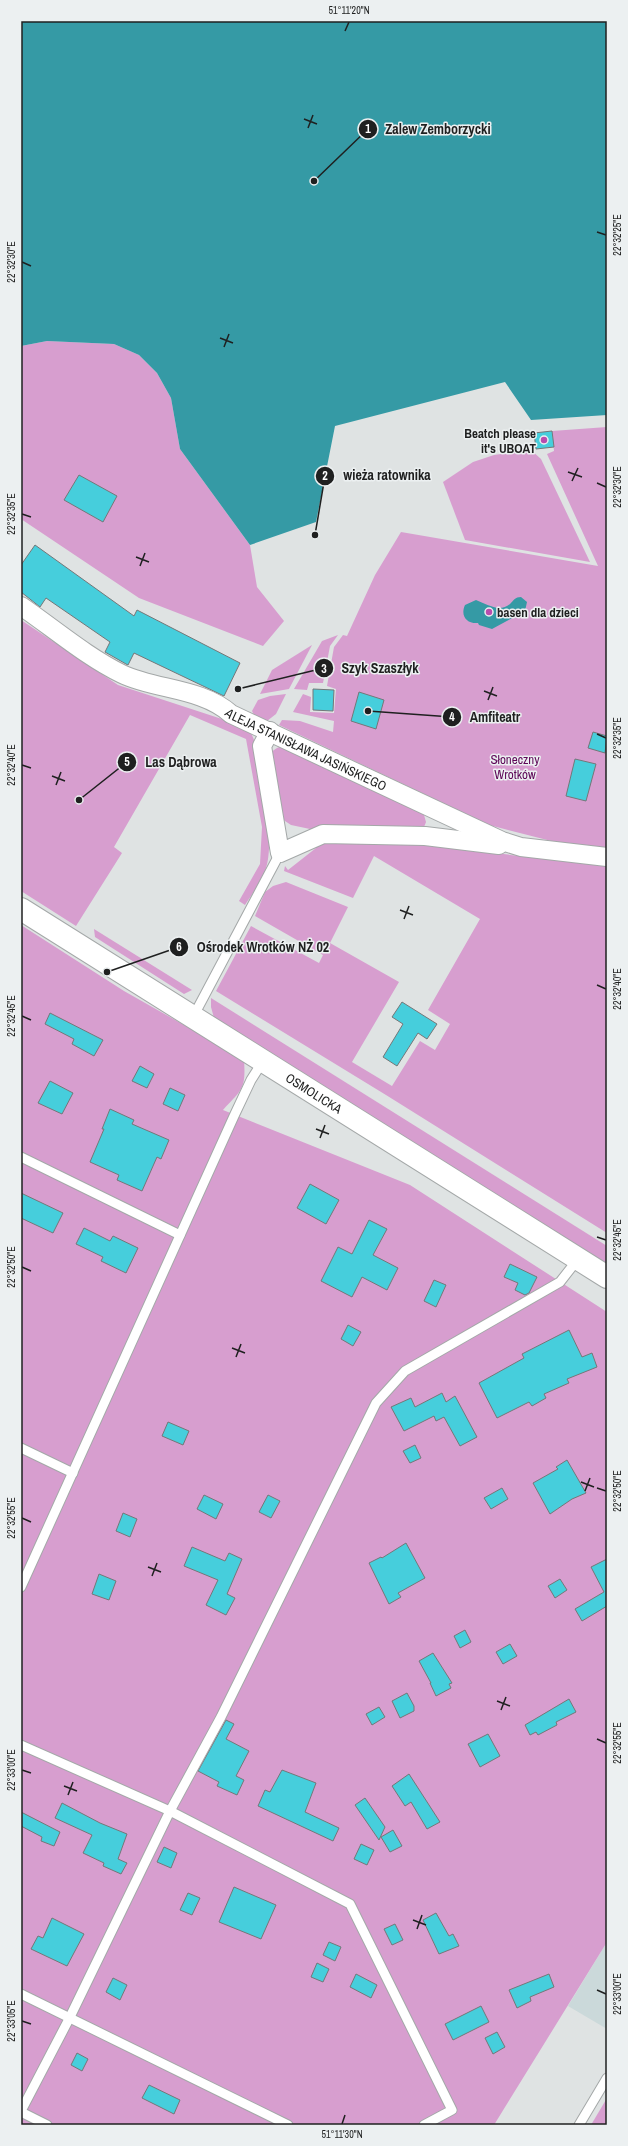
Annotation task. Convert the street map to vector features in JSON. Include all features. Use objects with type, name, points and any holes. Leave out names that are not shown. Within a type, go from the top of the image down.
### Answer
[{"type":"street","name":"ALEJA STANISŁAWA JASIŃSKIEGO","points":[[21,606],[122,674],[140,681],[208,701],[225,708],[231,714],[480,831],[521,847],[607,857]]},
{"type":"street","points":[[270,731],[262,746],[280,853],[323,834],[425,836],[521,847]]},
{"type":"street","name":"OSMOLICKA","points":[[21,909],[607,1277]]},
{"type":"lane","points":[[193,1017],[280,853]]},
{"type":"lane","points":[[21,1587],[250,1080],[263,1061]]},
{"type":"lane","points":[[21,1157],[180,1235]]},
{"type":"lane","points":[[47,2125],[21,2112],[70,2019],[170,1811],[221,1717],[376,1404],[405,1371],[560,1282],[578,1259]]},
{"type":"lane","points":[[21,1448],[72,1473]]},
{"type":"lane","points":[[21,1745],[170,1811],[350,1904],[452,2110],[424,2125]]},
{"type":"lane","points":[[21,1994],[288,2125]]},
{"type":"lane","points":[[579,2125],[607,2078]]},
{"type":"shaded area","points":[[607,1942],[607,2029],[568,2006]]},
{"type":"green space","points":[[47,341],[114,344],[139,355],[157,373],[171,398],[180,449],[250,545],[257,587],[284,621],[263,646],[139,598],[21,519],[21,346]]},
{"type":"green space","name":"Słoneczny Wrotków","points":[[607,427],[607,849],[563,844],[489,825],[279,725],[282,720],[300,721],[333,732],[334,721],[293,712],[303,694],[311,697],[310,712],[334,713],[336,689],[327,686],[334,647],[343,635],[347,636],[375,575],[401,532],[598,566],[547,454],[554,451],[552,431]]},
{"type":"green space","points":[[531,450],[541,459],[590,562],[465,540],[443,482],[473,462],[494,455]]},
{"type":"green space","points":[[21,620],[118,685],[228,721],[251,733],[256,745],[264,780],[269,820],[269,839],[266,868],[257,887],[245,905],[239,901],[260,864],[262,827],[246,739],[190,715],[114,847],[122,853],[76,926],[21,891]]},
{"type":"green space","points":[[338,635],[330,646],[323,683],[309,683],[307,690],[294,689],[322,641]]},
{"type":"green space","points":[[312,645],[289,689],[260,694],[272,670]]},
{"type":"green space","points":[[286,694],[276,714],[267,721],[254,715],[252,711],[258,700],[270,696]]},
{"type":"green space","points":[[285,746],[417,810],[424,815],[426,822],[424,827],[310,829],[291,825],[282,819],[269,757],[276,749]]},
{"type":"green space","points":[[321,840],[424,845],[607,866],[607,1233],[216,991],[251,926],[319,963],[323,955],[255,916],[265,892],[273,886],[286,882],[348,907],[330,943],[399,982],[352,1062],[392,1086],[420,1041],[435,1050],[450,1024],[428,1010],[480,919],[374,856],[353,898],[284,871],[285,866],[288,870],[316,848],[312,844]]},
{"type":"green space","points":[[21,925],[124,991],[244,1059],[244,1077],[239,1093],[223,1110],[410,1185],[607,1312],[607,1942],[494,2125],[21,2125]]},
{"type":"green space","points":[[94,929],[192,990],[184,994],[95,937]]},
{"type":"green space","points":[[211,998],[607,1246],[607,1266],[214,1018],[211,1007]]},
{"type":"green space","points":[[607,2098],[607,2125],[591,2125]]},
{"type":"water","points":[[21,21],[607,21],[607,415],[531,420],[505,382],[335,426],[316,522],[250,545],[180,449],[171,398],[157,373],[139,355],[114,344],[47,341],[21,346]]},
{"type":"water","name":"basen dla dzieci","points":[[521,597],[527,602],[525,611],[516,612],[516,616],[492,629],[479,625],[478,623],[468,621],[463,613],[465,605],[476,600],[493,607],[502,608],[506,607],[516,598]]},
{"type":"building","name":"Beatch please it's UBOAT","points":[[552,431],[554,447],[536,449],[534,433]]},
{"type":"building","points":[[79,475],[117,496],[103,522],[64,500]]},
{"type":"building","points":[[35,545],[134,616],[137,610],[240,663],[224,696],[134,653],[128,665],[126,664],[105,652],[110,642],[46,598],[40,607],[21,592],[21,565]]},
{"type":"building","points":[[313,689],[334,690],[333,711],[313,710]]},
{"type":"building","points":[[359,692],[384,700],[376,729],[351,721]]},
{"type":"building","points":[[593,732],[607,736],[605,753],[588,748]]},
{"type":"building","points":[[575,759],[596,764],[586,801],[566,796]]},
{"type":"building","points":[[402,1002],[437,1024],[427,1039],[418,1033],[397,1066],[383,1057],[403,1024],[392,1017]]},
{"type":"building","points":[[50,1013],[103,1040],[94,1056],[72,1044],[74,1039],[45,1024]]},
{"type":"building","points":[[140,1066],[154,1074],[147,1088],[132,1081]]},
{"type":"building","points":[[50,1081],[73,1093],[62,1114],[38,1103]]},
{"type":"building","points":[[170,1088],[185,1095],[178,1111],[163,1104]]},
{"type":"building","points":[[110,1109],[134,1120],[132,1124],[169,1140],[161,1159],[157,1157],[142,1191],[117,1180],[119,1175],[90,1162],[104,1129],[102,1129]]},
{"type":"building","points":[[310,1184],[339,1200],[326,1224],[297,1208]]},
{"type":"building","points":[[21,1193],[63,1213],[53,1233],[21,1218]]},
{"type":"building","points":[[369,1220],[387,1229],[373,1255],[398,1268],[387,1290],[362,1277],[352,1297],[321,1281],[338,1247],[352,1254]]},
{"type":"building","points":[[84,1228],[110,1241],[113,1236],[138,1248],[126,1273],[101,1261],[103,1257],[76,1244]]},
{"type":"building","points":[[510,1264],[537,1277],[529,1293],[525,1295],[515,1290],[518,1283],[504,1277]]},
{"type":"building","points":[[434,1280],[446,1285],[436,1307],[424,1301]]},
{"type":"building","points":[[348,1325],[361,1332],[353,1346],[341,1339]]},
{"type":"building","points":[[569,1330],[582,1357],[592,1353],[597,1367],[567,1379],[569,1383],[544,1394],[546,1398],[532,1406],[529,1402],[497,1418],[479,1383],[524,1358],[522,1354]]},
{"type":"building","points":[[442,1393],[446,1402],[455,1396],[477,1437],[460,1446],[444,1417],[436,1421],[434,1416],[404,1431],[391,1407],[411,1398],[415,1407]]},
{"type":"building","points":[[168,1422],[189,1431],[183,1445],[162,1436]]},
{"type":"building","points":[[415,1445],[421,1458],[410,1463],[403,1451]]},
{"type":"building","points":[[567,1460],[586,1493],[572,1499],[550,1514],[533,1483],[558,1469],[556,1467]]},
{"type":"building","points":[[502,1488],[508,1499],[491,1509],[484,1498]]},
{"type":"building","points":[[204,1495],[223,1504],[216,1519],[197,1509]]},
{"type":"building","points":[[268,1495],[280,1501],[271,1518],[259,1512]]},
{"type":"building","points":[[123,1513],[137,1519],[130,1537],[116,1531]]},
{"type":"building","points":[[406,1543],[425,1578],[398,1593],[401,1597],[389,1604],[369,1563],[381,1557],[382,1558]]},
{"type":"building","points":[[192,1547],[225,1561],[229,1553],[242,1559],[227,1594],[235,1598],[226,1615],[206,1605],[218,1580],[184,1566]]},
{"type":"building","points":[[607,1559],[607,1606],[582,1621],[575,1609],[604,1592],[591,1567]]},
{"type":"building","points":[[99,1574],[116,1581],[109,1600],[92,1594]]},
{"type":"building","points":[[560,1579],[567,1590],[555,1598],[548,1586]]},
{"type":"building","points":[[465,1630],[471,1642],[460,1648],[454,1636]]},
{"type":"building","points":[[510,1644],[517,1656],[503,1664],[496,1652]]},
{"type":"building","points":[[433,1653],[452,1683],[449,1684],[451,1688],[436,1696],[419,1661]]},
{"type":"building","points":[[407,1693],[414,1706],[414,1711],[400,1718],[392,1701]]},
{"type":"building","points":[[569,1699],[576,1712],[556,1722],[557,1725],[538,1735],[536,1732],[530,1735],[525,1725]]},
{"type":"building","points":[[379,1707],[385,1717],[372,1725],[366,1714]]},
{"type":"building","points":[[226,1720],[234,1724],[226,1739],[249,1751],[236,1776],[244,1780],[237,1795],[217,1786],[219,1782],[198,1771]]},
{"type":"building","points":[[488,1734],[500,1756],[480,1767],[468,1744]]},
{"type":"building","points":[[282,1770],[316,1783],[305,1812],[339,1828],[333,1841],[258,1806],[265,1790],[270,1792]]},
{"type":"building","points":[[409,1774],[440,1822],[427,1829],[411,1802],[405,1806],[392,1786]]},
{"type":"building","points":[[365,1798],[385,1827],[379,1840],[355,1805]]},
{"type":"building","points":[[62,1803],[100,1823],[127,1834],[118,1859],[127,1863],[121,1874],[103,1866],[104,1863],[83,1853],[92,1835],[55,1818]]},
{"type":"building","points":[[21,1812],[60,1832],[54,1846],[41,1841],[42,1837],[21,1826]]},
{"type":"building","points":[[393,1830],[402,1846],[390,1852],[381,1837]]},
{"type":"building","points":[[361,1844],[374,1850],[367,1865],[354,1859]]},
{"type":"building","points":[[164,1847],[177,1853],[171,1868],[157,1862]]},
{"type":"building","points":[[234,1887],[276,1905],[261,1939],[219,1922]]},
{"type":"building","points":[[188,1893],[200,1898],[192,1915],[180,1910]]},
{"type":"building","points":[[436,1913],[449,1936],[453,1934],[459,1946],[439,1954],[423,1920]]},
{"type":"building","points":[[52,1918],[84,1934],[67,1966],[31,1949],[38,1936],[43,1938]]},
{"type":"building","points":[[395,1924],[403,1940],[392,1945],[384,1929]]},
{"type":"building","points":[[329,1942],[341,1947],[335,1961],[323,1955]]},
{"type":"building","points":[[317,1963],[329,1969],[323,1982],[311,1977]]},
{"type":"building","points":[[356,1974],[377,1985],[371,1998],[350,1987]]},
{"type":"building","points":[[549,1974],[554,1987],[530,1997],[531,2001],[517,2008],[509,1990]]},
{"type":"building","points":[[113,1978],[127,1985],[120,2000],[106,1992]]},
{"type":"building","points":[[481,2006],[489,2022],[453,2040],[445,2024]]},
{"type":"building","points":[[497,2032],[505,2047],[493,2054],[485,2038]]},
{"type":"building","points":[[77,2053],[88,2059],[82,2071],[71,2065]]},
{"type":"building","points":[[149,2085],[180,2100],[174,2114],[142,2098]]},
{"type":"place","name":"Zalew Zemborzycki","points":[[314,181]]},
{"type":"place","name":"Beatch please it's UBOAT","points":[[544,440]]},
{"type":"place","name":"wieża ratownika","points":[[315,535]]},
{"type":"place","name":"basen dla dzieci","points":[[489,612]]},
{"type":"place","name":"Szyk Szaszłyk","points":[[238,689]]},
{"type":"place","name":"Amfiteatr","points":[[368,711]]},
{"type":"place","name":"Las Dąbrowa","points":[[79,800]]},
{"type":"place","name":"Ośrodek Wrotków NŻ 02","points":[[107,972]]}]
